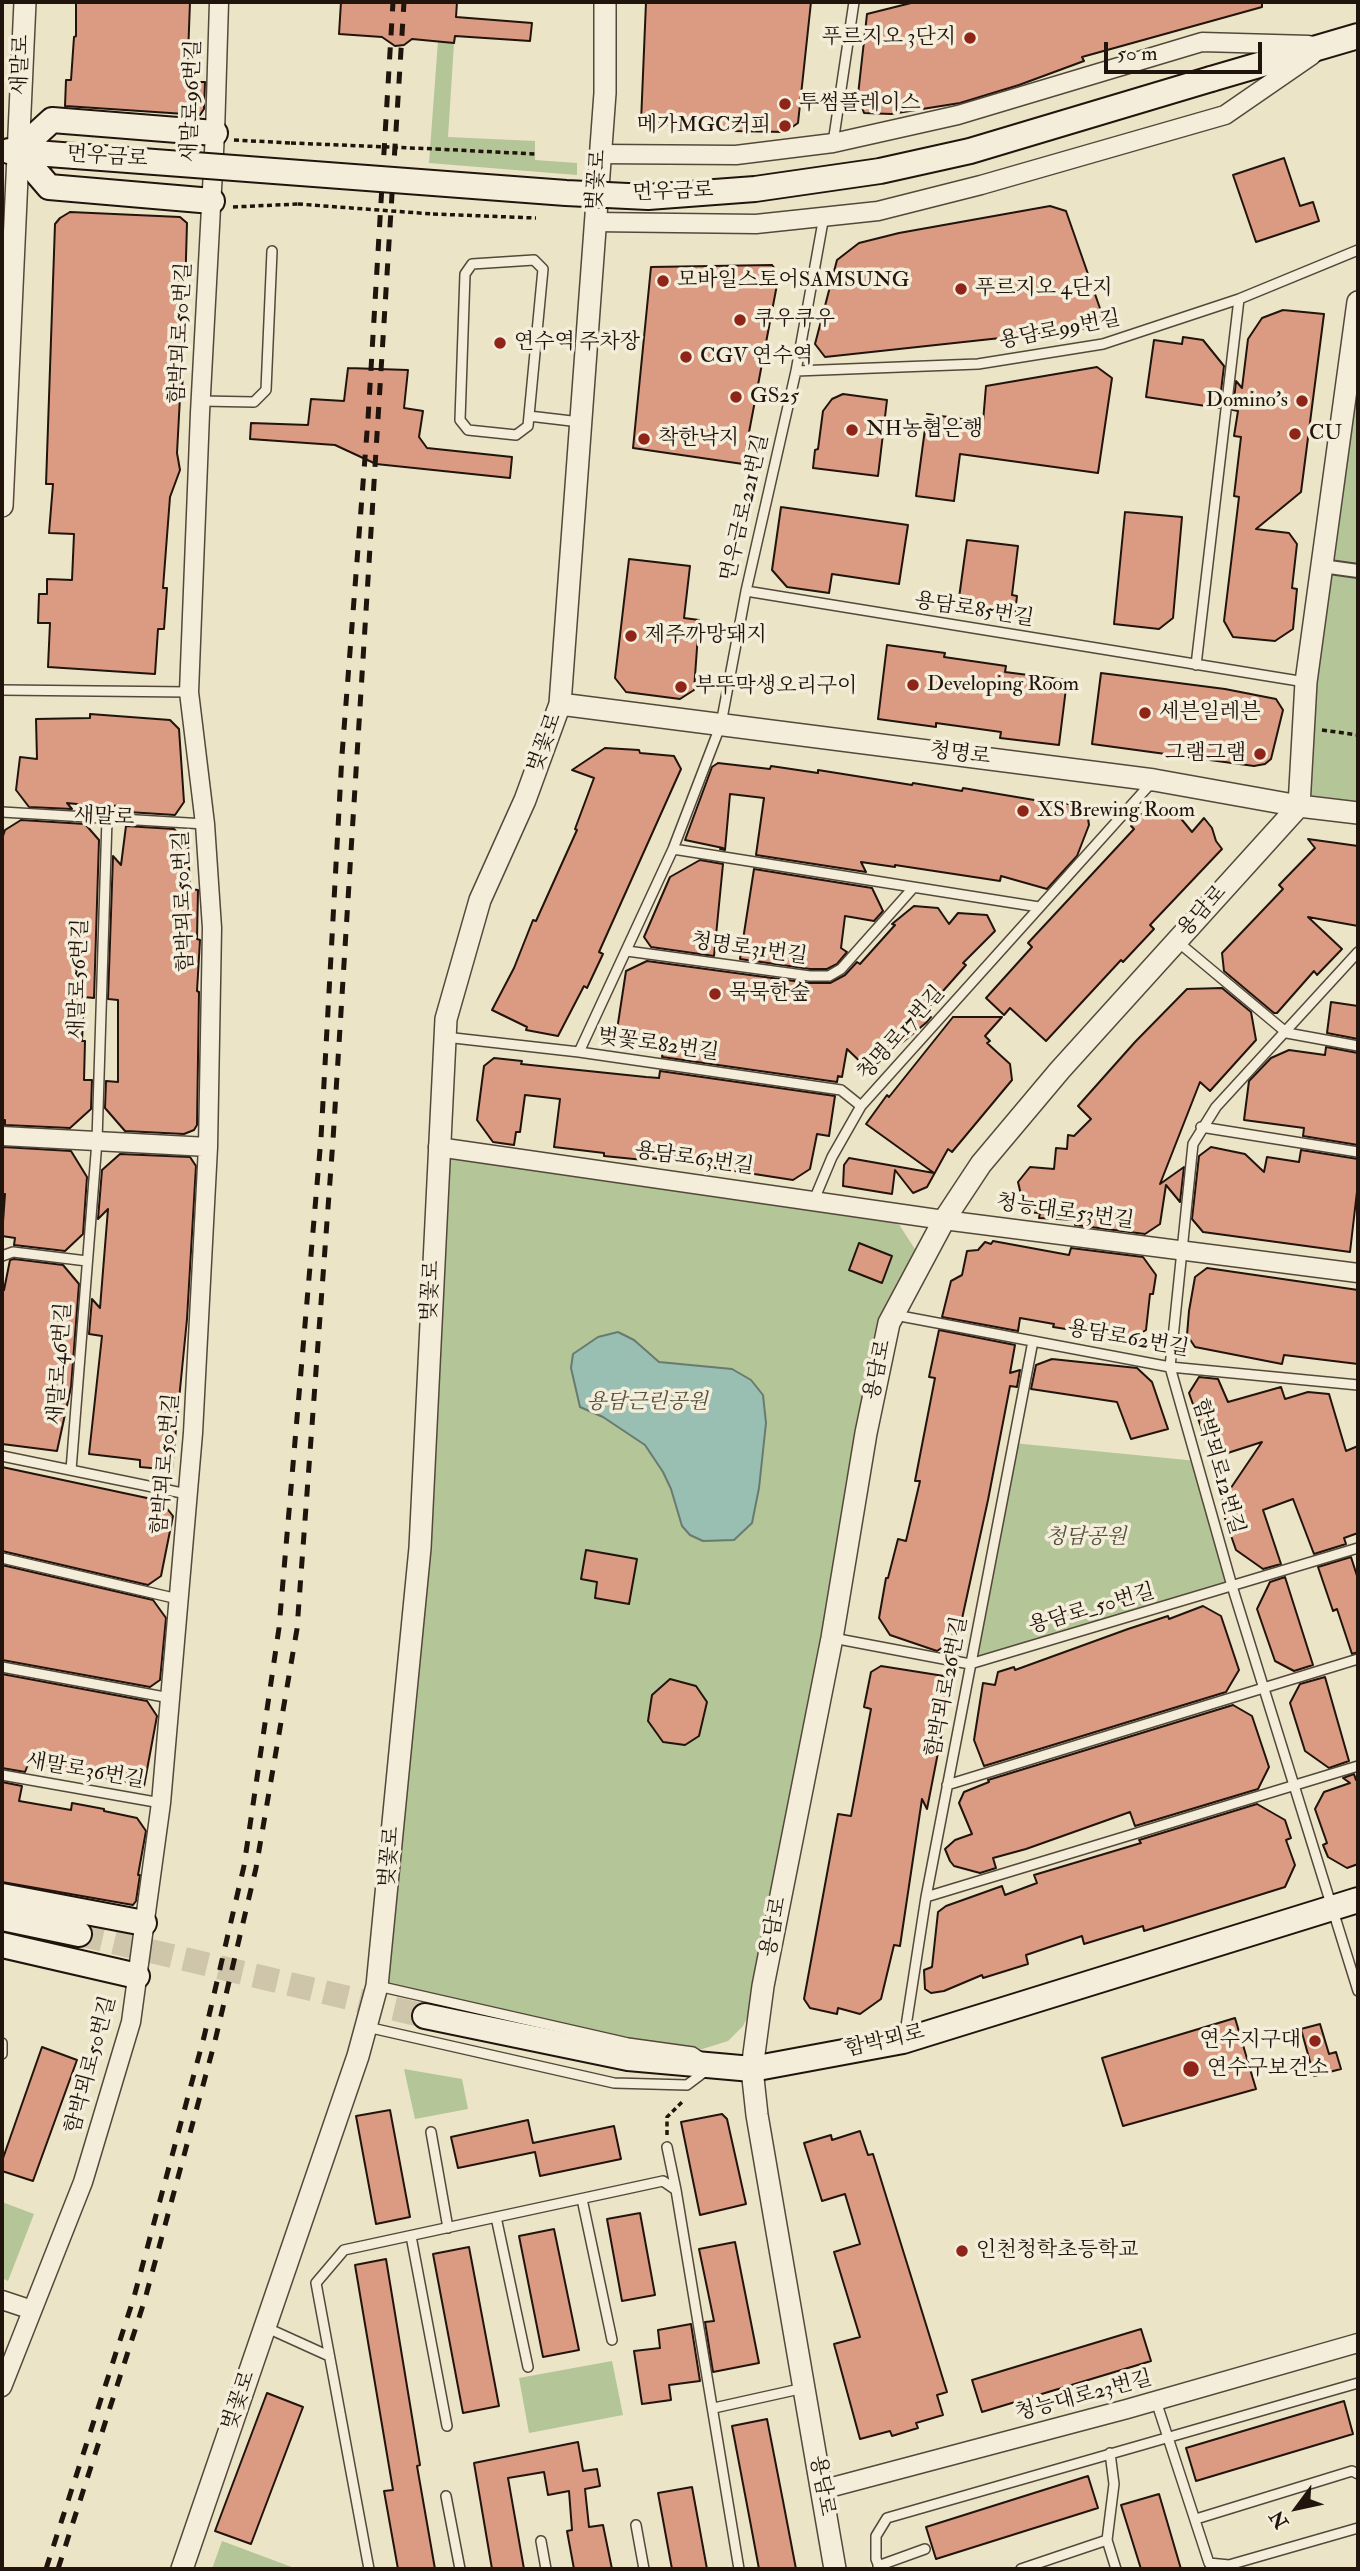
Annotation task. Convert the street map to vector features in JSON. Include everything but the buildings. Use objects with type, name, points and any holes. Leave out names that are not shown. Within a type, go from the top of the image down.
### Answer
[{"type":"main road","name":"먼우금로","points":[[10,151],[566,193],[661,196],[755,189],[880,171],[970,151],[1358,36]]},
{"type":"main road","points":[[211,205],[49,187],[10,151],[52,121],[215,136]]},
{"type":"main road","points":[[2,1896],[144,1923]]},
{"type":"main road","name":"함박뫼로","points":[[425,2016],[628,2058],[752,2069],[903,2041],[1358,1899]]},
{"type":"main road","points":[[2,1919],[79,1934]]},
{"type":"main road","points":[[2,1945],[137,1976]]},
{"type":"street","name":"새말로","points":[[2,506],[10,151],[25,2]]},
{"type":"street","name":"새말로96번길","points":[[211,205],[219,2]]},
{"type":"street","name":"벚꽃로","points":[[182,2569],[367,2027],[377,1986],[420,1548],[446,1019],[480,901],[525,800],[560,704],[605,93],[606,2]]},
{"type":"street","name":"먼우금로","points":[[600,154],[736,155],[833,143],[958,115],[1202,42],[1326,45]]},
{"type":"street","name":"먼우금로","points":[[595,222],[755,224],[878,211],[1225,115],[1326,45]]},
{"type":"street","name":"함박뫼로50번길","points":[[2,2387],[83,2182],[131,2022],[161,1803],[193,1433],[208,1147],[212,928],[205,824],[189,692],[211,205]]},
{"type":"street","points":[[1299,806],[1306,682],[1358,302]]},
{"type":"street","points":[[1322,566],[1358,571]]},
{"type":"street","name":"청명로","points":[[560,704],[1154,780],[1299,806],[1358,813]]},
{"type":"street","name":"용담로","points":[[835,2569],[757,2115],[752,2069],[763,1986],[831,1638],[866,1433],[889,1324],[944,1220],[981,1164],[1060,1070],[1299,806]]},
{"type":"street","points":[[2,1136],[208,1147]]},
{"type":"street","name":"용담로63번길","points":[[438,1147],[944,1220]]},
{"type":"street","name":"청능대로53번길","points":[[944,1220],[1358,1273]]},
{"type":"street","points":[[2,2301],[32,2310]]},
{"type":"street","name":"청능대로23번길","points":[[821,2490],[1156,2401],[1358,2343]]},
{"type":"lane","points":[[833,143],[854,2]]},
{"type":"lane","name":"먼우금로221번길","points":[[720,724],[746,591],[796,370],[824,216]]},
{"type":"lane","name":"용담로99번길","points":[[796,370],[978,364],[1103,344],[1239,299],[1358,250]]},
{"type":"lane","points":[[201,401],[254,402],[266,390],[272,251]]},
{"type":"lane","points":[[534,260],[542,269],[529,416],[528,426],[516,435],[468,430],[460,420],[465,274],[472,264],[534,260]]},
{"type":"lane","points":[[1196,666],[1239,299]]},
{"type":"lane","points":[[529,416],[581,422]]},
{"type":"lane","name":"용담로85번길","points":[[746,591],[1306,682]]},
{"type":"lane","points":[[2,690],[189,692]]},
{"type":"lane","points":[[579,1052],[673,849],[720,724]]},
{"type":"lane","name":"청명로17번길","points":[[814,1200],[832,1157],[861,1106],[1154,780]]},
{"type":"lane","name":"새말로","points":[[2,812],[205,824]]},
{"type":"lane","name":"새말로56번길","points":[[97,1141],[107,819]]},
{"type":"lane","points":[[673,849],[1039,906]]},
{"type":"lane","name":"청명로31번길","points":[[627,951],[810,976],[829,976],[841,969],[913,888]]},
{"type":"lane","points":[[1177,941],[1287,1033],[1358,1046]]},
{"type":"lane","points":[[1181,1252],[1193,1144],[1201,1127],[1216,1107],[1287,1033],[1358,952]]},
{"type":"lane","name":"벚꽃로82번길","points":[[445,1037],[579,1052],[841,1090],[861,1106]]},
{"type":"lane","points":[[1201,1127],[1358,1152]]},
{"type":"lane","name":"새말로46번길","points":[[71,1471],[97,1141]]},
{"type":"lane","points":[[2,1256],[12,1252],[87,1261]]},
{"type":"lane","name":"함박뫼로12번길","points":[[1181,1252],[1170,1367],[1232,1586],[1332,1907]]},
{"type":"lane","name":"용담로62번길","points":[[893,1315],[1170,1367],[1358,1385]]},
{"type":"lane","name":"함박뫼로26번길","points":[[903,2041],[926,1897],[1033,1341]]},
{"type":"lane","points":[[2,1456],[187,1494]]},
{"type":"lane","name":"용담로_50번길","points":[[831,1638],[970,1664],[1358,1548]]},
{"type":"lane","points":[[2,1558],[178,1599]]},
{"type":"lane","points":[[947,1785],[1358,1659]]},
{"type":"lane","points":[[2,1667],[170,1698]]},
{"type":"lane","points":[[926,1897],[1358,1766]]},
{"type":"lane","name":"새말로36번길","points":[[2,1775],[161,1803]]},
{"type":"lane","points":[[1332,1907],[1358,1991]]},
{"type":"lane","points":[[367,2027],[614,2083],[687,2085],[713,2066],[693,2052],[628,2043],[377,1986]]},
{"type":"lane","points":[[2,2043],[2,2054]]},
{"type":"lane","points":[[431,2132],[448,2228]]},
{"type":"lane","points":[[667,2147],[714,2408],[739,2569]]},
{"type":"lane","points":[[369,2569],[316,2283],[344,2250],[663,2181],[676,2190]]},
{"type":"lane","points":[[582,2199],[612,2340]]},
{"type":"lane","points":[[496,2217],[528,2367]]},
{"type":"lane","points":[[411,2236],[447,2426]]},
{"type":"lane","points":[[265,2328],[329,2356]]},
{"type":"lane","points":[[925,2549],[879,2568],[876,2536],[887,2518],[1358,2383]]},
{"type":"lane","points":[[714,2408],[804,2388]]},
{"type":"lane","points":[[1156,2401],[1209,2563],[1229,2565],[1358,2528]]},
{"type":"lane","points":[[1110,2453],[1114,2484],[1107,2540],[1116,2569]]},
{"type":"lane","points":[[1196,2519],[1352,2471],[1358,2474]]},
{"type":"lane","points":[[446,2496],[460,2569]]},
{"type":"lane","points":[[636,2525],[644,2569]]},
{"type":"lane","points":[[1021,2569],[1107,2540]]},
{"type":"lane","points":[[541,2541],[546,2569]]},
{"type":"path","points":[[215,136],[291,143],[535,154]]},
{"type":"path","points":[[211,205],[298,204],[536,218]]},
{"type":"path","points":[[1304,727],[1358,735]]},
{"type":"path","points":[[667,2147],[667,2117],[682,2102]]},
{"type":"green space","points":[[438,41],[454,43],[448,137],[535,141],[535,160],[577,163],[577,175],[429,163]]},
{"type":"green space","points":[[1358,321],[1358,813],[1299,806]]},
{"type":"green space","name":"용담근린공원","points":[[438,1147],[891,1212],[922,1260],[893,1315],[763,1986],[743,2026],[728,2041],[693,2052],[628,2043],[377,1986],[420,1548]]},
{"type":"green space","name":"청담공원","points":[[1013,1443],[1197,1461],[1232,1586],[970,1664]]},
{"type":"green space","points":[[404,2069],[462,2079],[468,2109],[415,2119]]},
{"type":"green space","points":[[2,2202],[34,2214],[8,2281],[2,2278]]},
{"type":"green space","points":[[612,2361],[623,2415],[529,2433],[519,2378]]},
{"type":"green space","points":[[222,2541],[297,2569],[212,2569]]},
{"type":"water","points":[[618,1332],[634,1340],[659,1362],[732,1369],[751,1380],[763,1395],[766,1423],[752,1523],[734,1540],[703,1541],[690,1535],[682,1526],[663,1472],[645,1445],[603,1417],[580,1407],[571,1368],[573,1354],[598,1337]]},
{"type":"tunnel","points":[[79,1934],[425,2016]]},
{"type":"railway","points":[[46,2569],[134,2297],[204,2037],[244,1866],[279,1628],[321,1138],[342,755],[368,419],[393,2]]},
{"type":"railway","points":[[58,2569],[145,2299],[215,2041],[256,1868],[297,1629],[333,1140],[404,2]]},
{"type":"place","name":"푸르지오 3단지","points":[[970,38]]},
{"type":"place","name":"투썸플레이스","points":[[785,104]]},
{"type":"place","name":"메가MGC커피","points":[[785,126]]},
{"type":"place","name":"모바일스토어SAMSUNG","points":[[663,281]]},
{"type":"place","name":"푸르지오 4단지","points":[[961,289]]},
{"type":"place","name":"쿠우쿠우","points":[[740,320]]},
{"type":"place","name":"연수역 주차장","points":[[500,343]]},
{"type":"place","name":"CGV 연수역","points":[[686,357]]},
{"type":"place","name":"GS25","points":[[736,397]]},
{"type":"place","name":"Domino's","points":[[1302,401]]},
{"type":"place","name":"NH농협은행","points":[[852,430]]},
{"type":"place","name":"CU","points":[[1295,434]]},
{"type":"place","name":"착한낙지","points":[[644,439]]},
{"type":"place","name":"제주까망돼지","points":[[631,636]]},
{"type":"place","name":"Developing Room","points":[[913,685]]},
{"type":"place","name":"부뚜막생오리구이","points":[[681,687]]},
{"type":"place","name":"세븐일레븐","points":[[1145,713]]},
{"type":"place","name":"그램그램","points":[[1260,754]]},
{"type":"place","name":"XS Brewing Room","points":[[1023,811]]},
{"type":"place","name":"묵묵한숲","points":[[715,994]]},
{"type":"place","name":"연수지구대","points":[[1315,2041]]},
{"type":"place","name":"연수구보건소","points":[[1191,2069]]},
{"type":"place","name":"인천청학초등학교","points":[[962,2251]]}]
